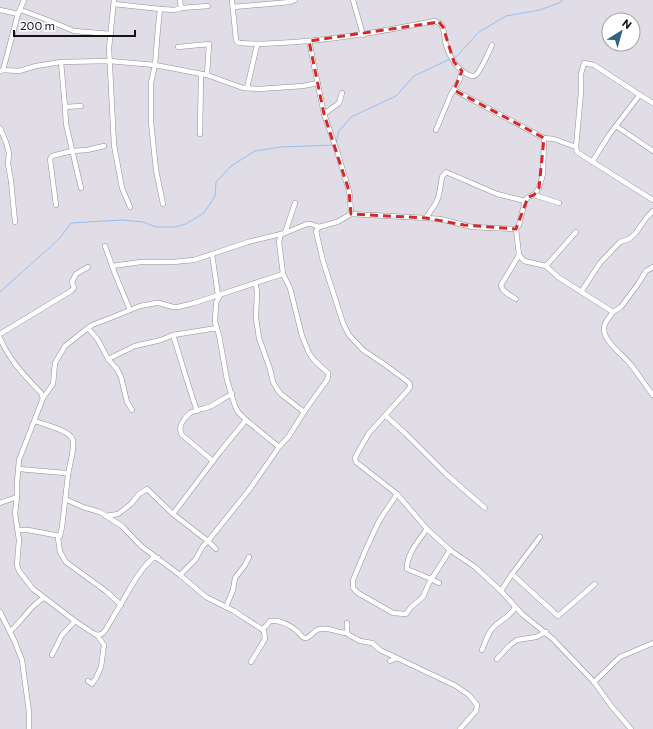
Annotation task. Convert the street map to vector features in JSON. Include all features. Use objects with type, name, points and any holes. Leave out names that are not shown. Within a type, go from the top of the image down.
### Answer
[{"type":"street","points":[[24,0],[1,71],[19,71],[36,66],[61,62],[109,61],[155,64],[207,75],[247,88],[303,86],[318,83]]},
{"type":"street","points":[[180,0],[182,8]]},
{"type":"street","points":[[232,0],[236,40],[240,43],[257,45],[309,41],[363,35],[438,22],[443,27],[447,47],[454,62],[458,68],[472,76],[477,74],[492,45]]},
{"type":"street","points":[[233,7],[290,2],[295,0]]},
{"type":"street","points":[[353,0],[363,35]]},
{"type":"street","points":[[130,207],[122,188],[114,145],[109,48],[114,2],[160,10],[175,10],[208,6]]},
{"type":"street","points":[[0,10],[20,12],[78,32],[111,34]]},
{"type":"street","points":[[160,10],[155,64],[151,83],[151,122],[153,144],[163,204]]},
{"type":"street","points":[[309,41],[324,114],[349,191],[351,214]]},
{"type":"street","points":[[178,47],[209,44],[207,75]]},
{"type":"street","points":[[247,88],[257,45]]},
{"type":"street","points":[[61,62],[66,124],[81,188]]},
{"type":"street","points":[[653,103],[594,65],[584,63],[580,74],[581,92],[576,147],[577,152],[653,200]]},
{"type":"street","points":[[436,130],[464,72]]},
{"type":"street","points":[[200,134],[201,74]]},
{"type":"street","points":[[454,90],[544,138],[554,139],[576,147]]},
{"type":"street","points":[[324,114],[339,103],[342,93]]},
{"type":"street","points":[[592,162],[609,135],[640,95]]},
{"type":"street","points":[[65,107],[81,106]]},
{"type":"street","points":[[616,126],[653,151]]},
{"type":"street","points":[[0,128],[9,153],[8,164],[15,222]]},
{"type":"street","points":[[534,196],[539,188],[543,174],[544,138]]},
{"type":"street","points":[[56,205],[50,159],[52,156],[104,146]]},
{"type":"street","points":[[426,218],[436,203],[442,177],[446,172],[497,194],[525,201]]},
{"type":"street","points":[[559,203],[534,196],[527,198],[519,225],[516,229],[519,255],[524,261],[546,266],[558,277],[613,312]]},
{"type":"street","points":[[180,575],[195,560],[203,546],[249,490],[328,380],[328,374],[314,360],[305,345],[290,288],[283,274],[279,242],[295,203]]},
{"type":"street","points":[[581,292],[600,263],[620,242],[629,239],[635,234],[653,211]]},
{"type":"street","points":[[112,266],[141,262],[173,262],[194,260],[264,237],[283,234],[311,224],[319,227],[337,222],[351,214],[440,219],[472,227],[516,229]]},
{"type":"street","points":[[319,227],[316,234],[323,260],[343,323],[349,335],[363,350],[410,384],[408,390],[369,433],[355,458],[356,462],[397,494],[427,529],[450,550],[475,567],[501,591],[515,607],[546,632],[594,682],[612,707],[631,729]]},
{"type":"street","points":[[546,266],[576,232]]},
{"type":"street","points":[[105,246],[130,310]]},
{"type":"street","points":[[212,254],[219,295],[216,303],[215,322],[219,335],[227,380],[235,406],[238,412],[246,420],[279,447]]},
{"type":"street","points":[[516,299],[504,291],[501,285],[519,255]]},
{"type":"street","points":[[0,334],[71,291],[74,288],[72,282],[76,274],[88,267]]},
{"type":"street","points":[[653,267],[646,271],[621,307],[613,312],[605,323],[604,327],[605,335],[611,344],[631,364],[653,395]]},
{"type":"street","points":[[88,681],[92,684],[96,678],[102,660],[104,645],[97,635],[75,621],[33,589],[19,571],[17,564],[19,540],[15,513],[19,460],[43,398],[53,384],[55,363],[65,346],[92,325],[140,306],[159,303],[178,307],[211,298],[283,274]]},
{"type":"street","points":[[255,283],[257,291],[256,318],[259,338],[273,382],[281,394],[304,412]]},
{"type":"street","points":[[211,298],[216,303]]},
{"type":"street","points":[[88,328],[98,340],[108,359],[121,377],[125,394],[132,410]]},
{"type":"street","points":[[108,359],[143,343],[161,340],[173,335],[217,328]]},
{"type":"street","points":[[173,335],[197,410]]},
{"type":"street","points":[[0,338],[4,348],[15,364],[41,393],[43,398]]},
{"type":"street","points":[[213,461],[182,435],[180,432],[181,424],[190,414],[197,410],[211,406],[232,394]]},
{"type":"street","points":[[386,416],[446,474],[485,508]]},
{"type":"street","points":[[173,514],[246,420]]},
{"type":"street","points":[[35,421],[66,432],[72,436],[74,442],[68,474],[62,526],[60,536],[58,538],[60,552],[66,562],[107,592],[121,605]]},
{"type":"street","points":[[19,469],[68,474]]},
{"type":"street","points":[[106,516],[118,514],[131,504],[139,494],[147,490],[173,514],[216,549]]},
{"type":"street","points":[[397,494],[379,521],[353,580],[353,588],[358,593],[393,613],[406,614],[411,607],[423,597],[431,579],[450,550]]},
{"type":"street","points":[[0,503],[17,497]]},
{"type":"street","points":[[65,499],[83,507],[96,510],[122,526],[141,546],[180,575],[206,597],[226,607],[264,631],[265,639],[251,662]]},
{"type":"street","points":[[427,529],[413,549],[407,564],[407,569],[439,583]]},
{"type":"street","points":[[18,530],[28,530],[60,536]]},
{"type":"street","points":[[501,591],[540,537]]},
{"type":"street","points":[[226,607],[233,590],[235,578],[245,566],[249,556]]},
{"type":"street","points":[[97,635],[103,632],[146,565],[156,558]]},
{"type":"street","points":[[512,574],[558,616],[595,584]]},
{"type":"street","points":[[10,632],[43,597]]},
{"type":"street","points":[[482,650],[487,636],[492,628],[513,612],[515,607]]},
{"type":"street","points":[[0,612],[19,652],[23,668],[29,712],[29,729]]},
{"type":"street","points":[[52,655],[62,635],[75,621]]},
{"type":"street","points":[[262,630],[270,621],[277,621],[291,626],[303,638],[309,638],[318,629],[327,628],[347,633],[355,639],[372,643],[380,650],[456,686],[469,695],[477,705],[476,711],[460,729]]},
{"type":"street","points":[[347,623],[347,633]]},
{"type":"street","points":[[7,626],[15,625]]},
{"type":"street","points":[[498,659],[510,645],[517,640],[536,637],[546,632]]},
{"type":"street","points":[[594,682],[620,657],[653,644]]},
{"type":"street","points":[[390,662],[397,658]]},
{"type":"highlighted area","points":[[439,22],[443,27],[454,62],[462,71],[454,90],[544,138],[539,188],[534,195],[528,197],[516,229],[464,225],[426,218],[351,214],[349,191],[324,114],[309,41]]},
{"type":"waterway","points":[[453,58],[456,57],[479,32],[506,16],[540,10],[561,2],[562,0]]},
{"type":"waterway","points":[[336,143],[339,131],[351,117],[396,96],[414,76],[450,59]]},
{"type":"waterway","points":[[0,292],[59,239],[71,223],[122,220],[143,222],[156,227],[175,227],[186,224],[204,213],[215,196],[216,182],[231,166],[255,151],[281,147],[332,145]]}]
